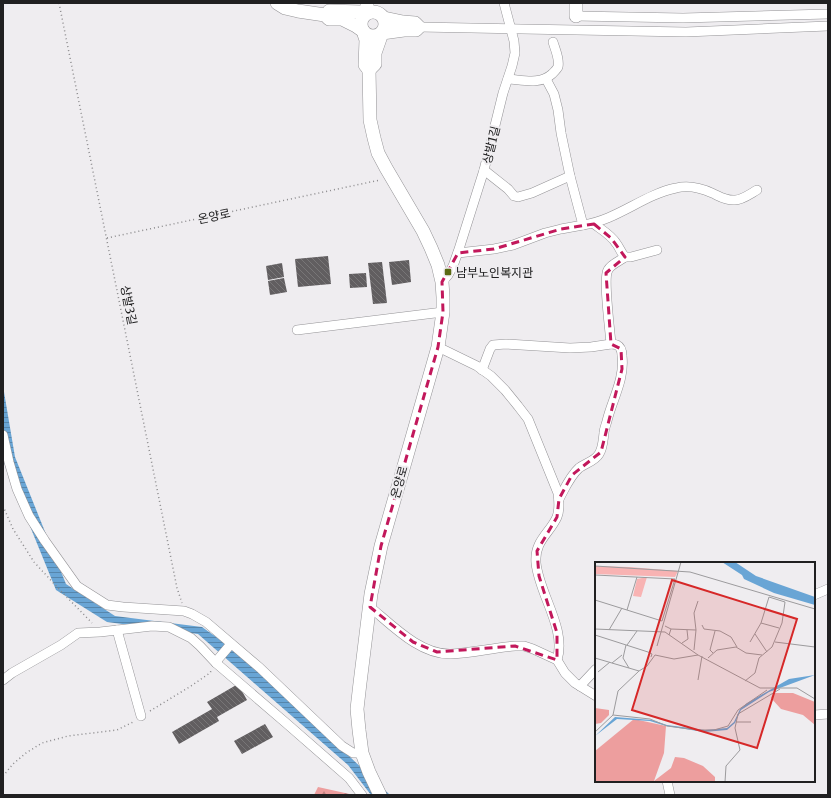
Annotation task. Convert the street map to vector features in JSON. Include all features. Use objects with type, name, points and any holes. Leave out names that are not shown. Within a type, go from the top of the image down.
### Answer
[{"type":"main road","points":[[277,3],[298,12],[325,15],[329,19],[342,19],[356,26],[370,36],[404,30],[416,30],[419,27],[415,23],[403,22],[380,12],[374,12],[364,6]]},
{"type":"main road","points":[[325,15],[328,11],[361,12],[364,6]]},
{"type":"main road","points":[[364,6],[364,16],[361,23],[366,40],[365,65],[369,70],[375,64],[375,52],[385,25],[380,12]]},
{"type":"main road","name":"온양로","points":[[369,70],[370,120],[378,153],[423,231],[438,265],[442,282],[443,312],[438,347],[381,546],[370,607],[357,709],[358,730],[362,753],[380,795]]},
{"type":"street","name":"상발1길","points":[[442,282],[453,266],[458,253],[484,170],[503,93],[515,53],[514,41],[504,3]]},
{"type":"street","points":[[576,9],[683,18],[828,14]]},
{"type":"street","points":[[419,27],[686,32],[828,26]]},
{"type":"street","points":[[508,79],[537,81],[546,79],[554,73],[558,66],[558,56],[553,42]]},
{"type":"street","points":[[546,79],[554,94],[570,176],[583,225]]},
{"type":"street","points":[[484,170],[508,189],[514,196],[518,197],[570,176]]},
{"type":"street","points":[[458,253],[494,249],[530,239],[545,233],[594,224],[650,197],[677,188],[689,187],[702,189],[725,200],[742,198],[757,190]]},
{"type":"street","points":[[594,224],[612,238],[625,257]]},
{"type":"street","points":[[611,344],[606,273],[609,268],[625,257],[632,257],[657,250]]},
{"type":"street","points":[[297,330],[443,312]]},
{"type":"street","points":[[482,370],[493,345],[506,344],[570,348],[611,344],[618,345],[621,349],[622,369],[617,393],[609,412],[605,427],[600,452],[596,458],[572,475],[559,499]]},
{"type":"street","points":[[438,347],[477,366],[491,376],[505,390],[528,419],[558,492],[560,506],[557,517],[542,538],[536,551],[536,563],[539,576],[557,633],[559,644],[557,660]]},
{"type":"street","points":[[3,435],[17,489],[29,516],[77,586],[108,605],[184,611],[206,622],[229,646],[260,668],[342,746],[353,753],[362,753]]},
{"type":"street","points":[[815,595],[828,589]]},
{"type":"street","points":[[370,607],[413,642],[427,649],[438,652],[449,654],[524,646],[557,660],[565,673],[575,683],[595,695]]},
{"type":"street","points":[[3,680],[78,633],[152,626],[169,627],[191,638],[217,660],[349,778],[362,795]]},
{"type":"street","points":[[117,630],[141,716]]},
{"type":"street","points":[[217,660],[229,646]]},
{"type":"street","points":[[580,686],[595,670]]},
{"type":"street","points":[[815,715],[828,714]]},
{"type":"street","points":[[667,782],[670,795]]},
{"type":"path","name":"상발3길","points":[[59,3],[177,588],[184,611]]},
{"type":"path","name":"온양로","points":[[107,238],[392,178]]},
{"type":"path","points":[[3,506],[13,529],[34,562],[100,632]]},
{"type":"path","points":[[3,776],[13,764],[26,753],[42,743],[68,736],[117,730],[210,673],[217,660]]},
{"type":"highlighted area","points":[[594,224],[611,238],[625,257],[606,273],[611,344],[621,349],[622,369],[601,452],[572,475],[559,499],[557,517],[537,551],[539,576],[557,633],[557,660],[515,646],[437,652],[413,642],[370,607],[381,546],[438,347],[443,312],[442,282],[458,253],[494,249],[561,229]]},
{"type":"green space","points":[[318,787],[354,795],[314,795]]},
{"type":"water","points":[[3,386],[15,457],[66,584],[115,616],[202,627],[246,658],[390,795],[371,795],[348,765],[198,634],[107,622],[56,590],[3,460]]},
{"type":"building","points":[[328,256],[331,284],[298,287],[295,259]]},
{"type":"building","points":[[409,260],[411,282],[392,285],[389,262]]},
{"type":"building","points":[[382,262],[387,303],[373,304],[368,263]]},
{"type":"building","points":[[282,263],[284,277],[268,280],[266,266]]},
{"type":"building","points":[[366,273],[367,287],[350,288],[349,274]]},
{"type":"building","points":[[284,278],[287,292],[270,295],[268,281]]},
{"type":"building","points":[[238,684],[247,700],[217,717],[219,721],[179,744],[172,732],[212,709],[207,702]]},
{"type":"building","points":[[265,724],[273,737],[242,754],[234,741]]},
{"type":"place","name":"남부노인복지관","points":[[448,272]]}]
